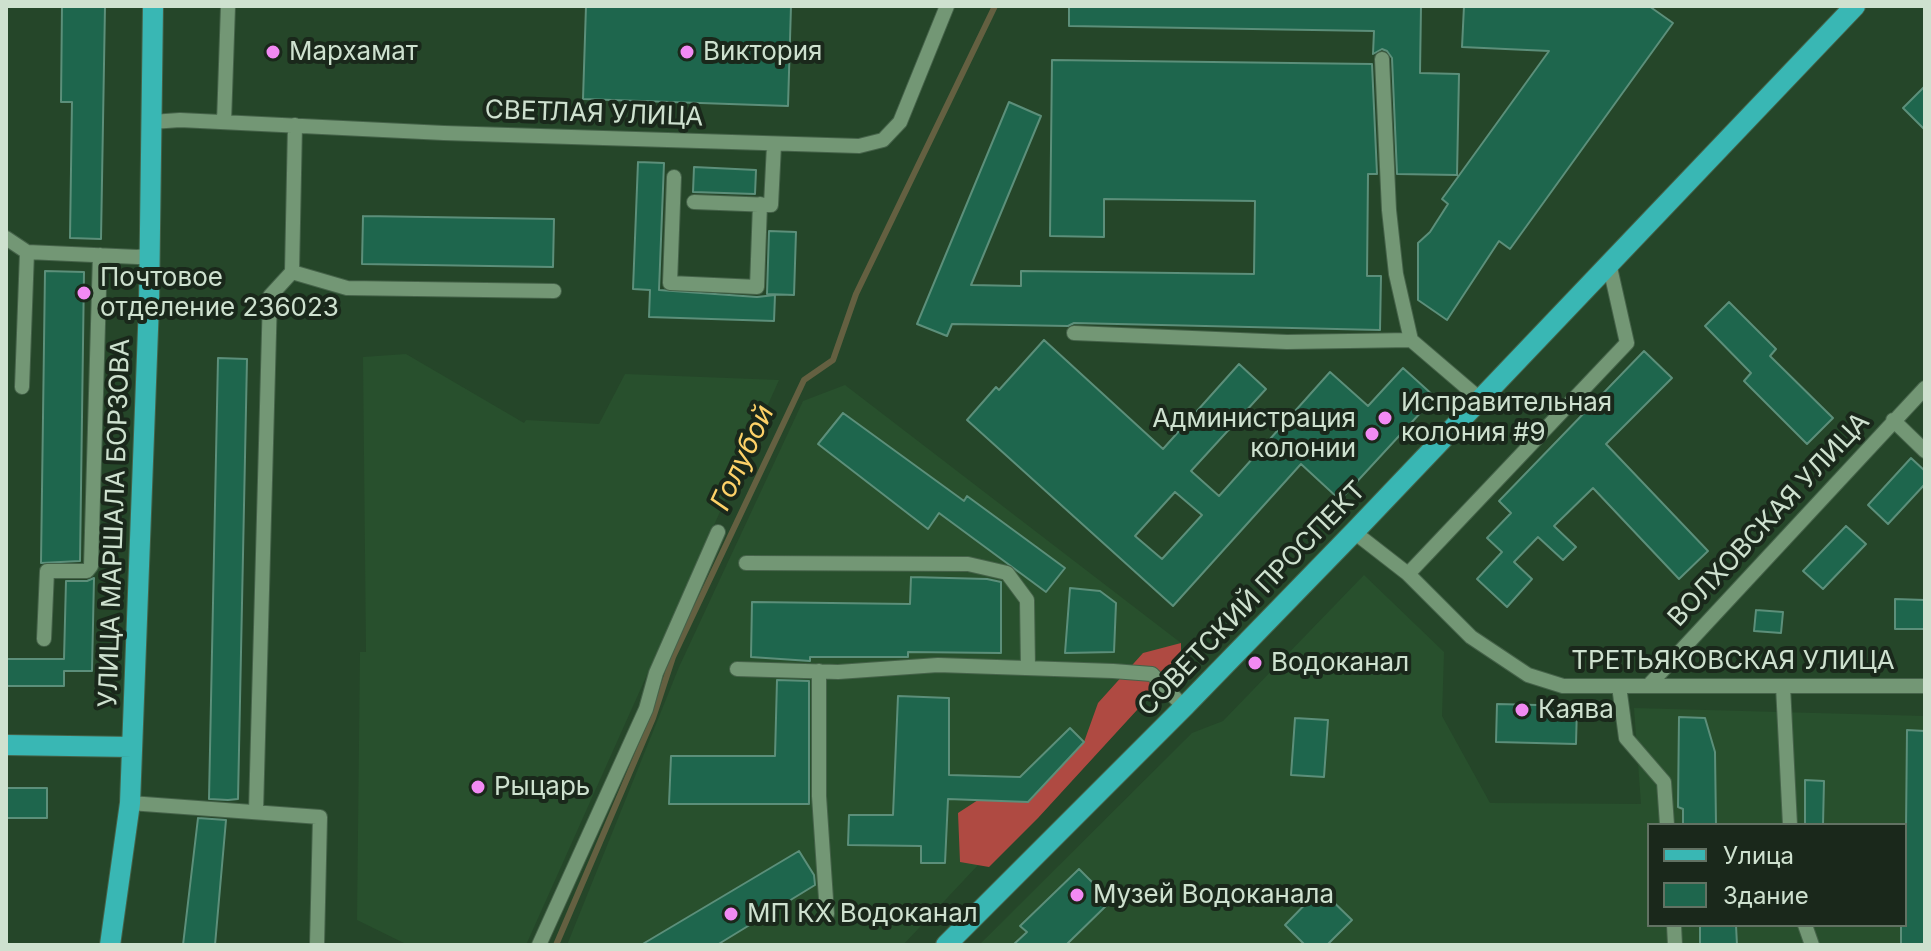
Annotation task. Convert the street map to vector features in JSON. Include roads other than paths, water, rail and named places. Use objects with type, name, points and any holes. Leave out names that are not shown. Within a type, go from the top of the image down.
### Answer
[{"type":"main road","name":"УЛИЦА МАРШАЛА БОРЗОВА","points":[[110,945],[130,803],[149,255],[153,6]]},
{"type":"main road","name":"СОВЕТСКИЙ ПРОСПЕКТ","points":[[946,945],[1354,532],[1855,6]]},
{"type":"main road","points":[[6,745],[132,747]]},
{"type":"street","points":[[224,122],[228,6]]},
{"type":"street","name":"СВЕТЛАЯ УЛИЦА","points":[[152,122],[180,120],[859,146],[883,140],[900,122],[947,6]]},
{"type":"street","points":[[1382,59],[1389,210],[1396,274],[1411,340],[1480,399]]},
{"type":"street","points":[[256,811],[270,296],[292,272],[295,125]]},
{"type":"street","points":[[694,202],[771,205],[774,145]]},
{"type":"street","points":[[674,177],[670,283],[757,287],[760,204]]},
{"type":"street","points":[[6,238],[27,252],[149,255]]},
{"type":"street","points":[[22,387],[27,252]]},
{"type":"street","points":[[44,639],[47,571],[87,571],[91,566],[100,255]]},
{"type":"street","points":[[1408,574],[1627,343],[1609,263]]},
{"type":"street","points":[[292,272],[347,288],[554,291]]},
{"type":"street","points":[[1074,333],[1287,342],[1411,340]]},
{"type":"street","name":"ВОЛХОВСКАЯ УЛИЦА","points":[[1649,685],[1925,388]]},
{"type":"street","points":[[1893,420],[1925,451]]},
{"type":"street","points":[[539,945],[646,709],[656,673],[718,532]]},
{"type":"street","name":"ТРЕТЬЯКОВСКАЯ УЛИЦА","points":[[1354,532],[1408,574],[1471,637],[1528,675],[1563,686],[1925,686]]},
{"type":"street","points":[[746,563],[968,564],[1007,573],[1027,600],[1028,668]]},
{"type":"street","points":[[737,669],[819,671],[938,665],[1152,674],[1184,707]]},
{"type":"street","points":[[819,671],[819,796],[827,914]]},
{"type":"street","points":[[1619,686],[1626,738],[1664,782],[1667,823]]},
{"type":"street","points":[[1783,686],[1790,823]]},
{"type":"street","points":[[130,803],[320,817],[317,945]]},
{"type":"waterway","name":"Голубой","points":[[556,945],[653,718],[673,657],[804,380],[833,360],[856,294],[995,6]]},
{"type":"place","name":"Мархамат","points":[[273,52]]},
{"type":"place","name":"Виктория","points":[[687,52]]},
{"type":"place","name":"Почтовое отделение 236023","points":[[84,293]]},
{"type":"place","name":"Исправительная колония #9","points":[[1385,418]]},
{"type":"place","name":"Администрация колонии","points":[[1372,434]]},
{"type":"place","name":"Водоканал","points":[[1255,663]]},
{"type":"place","name":"Каява","points":[[1522,710]]},
{"type":"place","name":"Рыцарь","points":[[478,787]]},
{"type":"place","name":"Музей Водоканала","points":[[1077,895]]},
{"type":"place","name":"МП КХ Водоканал","points":[[731,914]]}]
